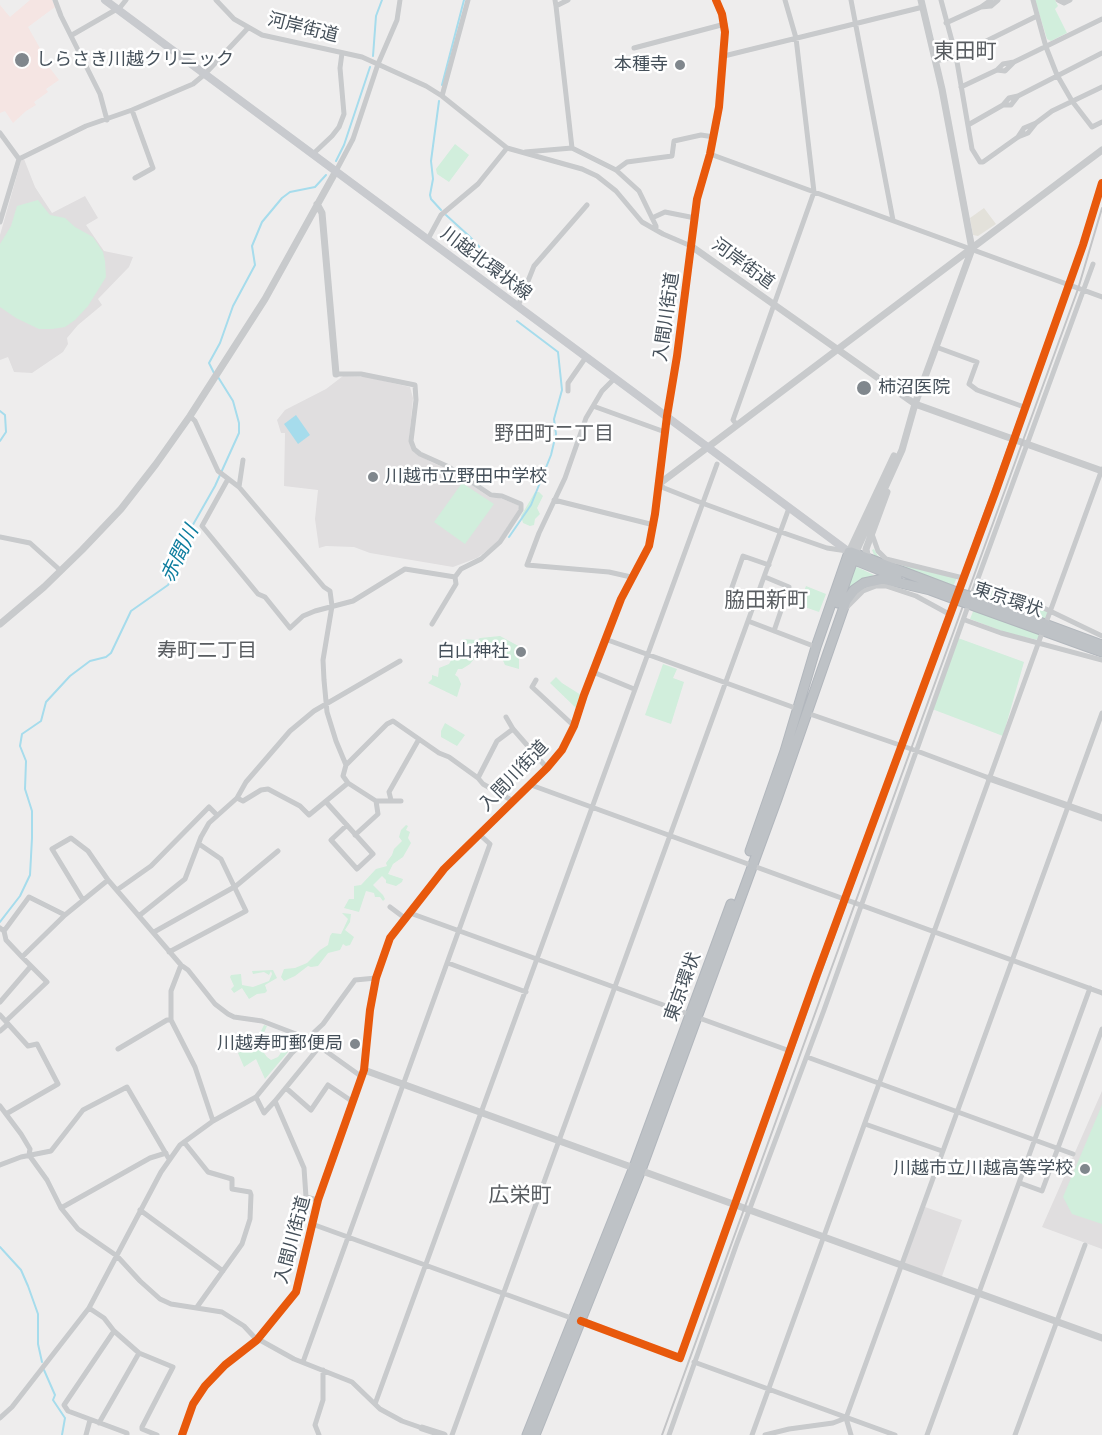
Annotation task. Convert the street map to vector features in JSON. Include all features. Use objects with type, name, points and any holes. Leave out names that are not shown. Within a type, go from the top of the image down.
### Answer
[{"type":"highway","name":"東京環状","points":[[852,555],[1102,652]]},
{"type":"highway","name":"東京環状","points":[[795,742],[816,647],[852,555]]},
{"type":"highway","name":"東京環状","points":[[748,865],[777,799],[852,555]]},
{"type":"highway","points":[[852,555],[863,564],[930,590]]},
{"type":"highway","name":"東京環状","points":[[535,1435],[638,1169],[748,865],[785,752],[846,601],[854,590],[864,583],[876,579],[892,580],[963,598],[1102,645]]},
{"type":"highway","name":"東京環状","points":[[527,1435],[578,1320]]},
{"type":"main road","name":"川越北環状線","points":[[105,0],[852,555]]},
{"type":"street","points":[[55,0],[100,94],[107,120]]},
{"type":"street","points":[[72,35],[118,10],[126,0]]},
{"type":"street","name":"河岸街道","points":[[216,0],[226,12],[248,28],[262,34],[284,41],[332,49],[362,57],[426,86],[507,148],[582,169],[597,176],[616,191],[642,222],[691,246],[915,404],[1102,470]]},
{"type":"street","points":[[0,624],[61,571],[121,509],[156,465],[190,416],[273,285],[353,140],[378,64],[397,20],[400,0]]},
{"type":"street","points":[[442,96],[468,0]]},
{"type":"street","points":[[568,0],[555,3],[572,148]]},
{"type":"street","name":"入間川街道","points":[[182,1435],[193,1404],[205,1386],[225,1365],[257,1340],[296,1292],[300,1283],[318,1200],[363,1073],[376,978],[390,938],[444,870],[531,785],[562,750],[574,726],[605,639],[631,577],[646,553],[654,525],[666,416],[677,356],[697,199],[710,154],[719,107],[724,56],[724,24],[716,0]]},
{"type":"street","points":[[737,425],[734,420],[814,192],[796,39],[785,0]]},
{"type":"street","points":[[851,0],[893,220]]},
{"type":"street","points":[[941,0],[956,56],[972,149],[980,162],[1018,137],[1024,128],[1036,123],[1052,111],[1102,87]]},
{"type":"street","points":[[946,23],[991,0]]},
{"type":"street","points":[[981,7],[991,6],[998,0]]},
{"type":"street","points":[[1033,0],[1046,47],[1057,75],[1072,101],[1092,127],[1102,122]]},
{"type":"street","points":[[1058,0],[1064,3],[1070,0]]},
{"type":"street","points":[[724,56],[856,23],[922,3],[936,61],[972,249],[915,404],[902,450],[866,552],[872,561]]},
{"type":"street","points":[[936,61],[956,56],[1037,16]]},
{"type":"street","points":[[961,87],[997,70],[1003,64],[1014,63],[1102,19]]},
{"type":"street","points":[[634,48],[724,24]]},
{"type":"street","points":[[0,222],[19,159],[86,126],[107,120],[193,84],[248,28]]},
{"type":"street","points":[[313,154],[339,127],[344,114],[340,68],[342,53]]},
{"type":"street","points":[[968,125],[1003,105],[1011,105],[1018,96],[1102,53]]},
{"type":"street","points":[[132,110],[153,168],[135,178]]},
{"type":"street","points":[[0,134],[19,159]]},
{"type":"street","points":[[616,170],[627,162],[672,156],[674,141],[701,135],[714,137]]},
{"type":"street","points":[[428,239],[441,215],[478,184],[507,148]]},
{"type":"street","points":[[520,153],[572,148],[616,170],[639,191],[656,230]]},
{"type":"street","points":[[852,555],[702,503],[659,484],[1102,150]]},
{"type":"street","points":[[710,154],[1102,297]]},
{"type":"street","points":[[669,1435],[965,620],[963,578],[1083,245],[1102,183]]},
{"type":"street","points":[[317,204],[322,213],[336,374],[361,374],[415,385],[416,400],[411,441],[414,449],[449,467],[491,495],[502,496],[521,504],[521,510],[500,542],[481,559],[461,569],[455,577],[456,584],[432,624]]},
{"type":"street","points":[[518,306],[534,266],[587,205]]},
{"type":"street","points":[[652,218],[665,212],[695,218]]},
{"type":"street","points":[[312,1224],[680,1358],[949,614],[977,580],[1093,264]]},
{"type":"street","points":[[936,346],[977,362],[969,384],[977,390],[1024,407]]},
{"type":"street","points":[[568,391],[568,383],[586,357]]},
{"type":"street","points":[[615,378],[602,391],[586,418],[565,478],[533,545],[527,565],[609,572],[631,577]]},
{"type":"street","points":[[593,406],[665,432]]},
{"type":"street","points":[[190,416],[195,421],[223,475],[239,487],[324,587],[330,591],[332,606],[323,660],[327,712],[346,765]]},
{"type":"street","points":[[852,555],[868,507],[904,438]]},
{"type":"street","points":[[852,555],[902,450]]},
{"type":"street","points":[[239,487],[243,460]]},
{"type":"street","points":[[375,1404],[717,464]]},
{"type":"street","points":[[1047,620],[1102,470]]},
{"type":"street","points":[[223,475],[202,526],[258,594],[265,597],[290,628],[303,616],[353,601],[405,568],[455,577]]},
{"type":"street","points":[[554,500],[654,525]]},
{"type":"street","points":[[453,1435],[789,508]]},
{"type":"street","points":[[872,534],[878,551],[886,559],[963,578]]},
{"type":"street","points":[[0,537],[30,543],[61,571]]},
{"type":"street","points":[[756,600],[731,591],[738,568],[743,556],[769,565]]},
{"type":"street","points":[[765,577],[789,586],[774,631]]},
{"type":"street","points":[[977,580],[1051,611],[1102,636]]},
{"type":"street","points":[[842,613],[863,591],[876,586],[886,586],[916,596],[949,614]]},
{"type":"street","points":[[965,620],[1102,660]]},
{"type":"street","points":[[748,621],[816,647]]},
{"type":"street","points":[[752,1435],[1042,633]]},
{"type":"street","points":[[605,639],[1102,818]]},
{"type":"street","points":[[140,915],[185,879],[209,823],[237,798],[246,782],[278,744],[314,711],[400,661]]},
{"type":"street","points":[[593,672],[634,689]]},
{"type":"street","points":[[536,680],[532,687],[574,726]]},
{"type":"street","points":[[851,1435],[846,1418],[1102,714]]},
{"type":"street","points":[[506,717],[513,729],[547,768]]},
{"type":"street","points":[[401,801],[376,801],[348,783],[343,776],[346,765],[387,724],[393,721],[439,753],[449,757],[483,784],[513,801]]},
{"type":"street","points":[[478,778],[497,741],[513,729]]},
{"type":"street","points":[[391,800],[389,792],[419,739]]},
{"type":"street","points":[[237,798],[243,801],[261,790],[268,789],[300,806],[309,815],[348,783]]},
{"type":"street","points":[[531,785],[1102,993]]},
{"type":"street","points":[[356,835],[378,814],[376,801]]},
{"type":"street","points":[[326,802],[347,825],[373,854],[357,869],[331,840],[347,825]]},
{"type":"street","points":[[117,890],[151,866],[209,807],[217,815]]},
{"type":"street","points":[[303,1362],[490,844],[479,834]]},
{"type":"street","points":[[83,900],[52,849],[71,838],[88,851],[108,880],[215,1004],[234,1017],[262,1021],[309,1039],[363,1073],[404,1083],[1102,1338]]},
{"type":"street","points":[[170,952],[246,911],[236,886],[221,859],[199,844]]},
{"type":"street","points":[[154,932],[236,886],[278,851]]},
{"type":"street","points":[[22,957],[65,915],[108,880]]},
{"type":"street","points":[[0,1031],[47,982],[6,940],[2,930],[29,897],[65,915]]},
{"type":"street","points":[[390,907],[406,919]]},
{"type":"street","points":[[410,913],[790,1052]]},
{"type":"street","points":[[447,963],[526,992]]},
{"type":"street","points":[[181,965],[171,991],[171,1020],[195,1067],[213,1121]]},
{"type":"street","points":[[0,1002],[31,966]]},
{"type":"street","points":[[0,1418],[12,1407],[89,1308],[167,1156],[213,1121],[256,1097],[286,1060],[309,1039],[340,1003],[355,980],[376,978]]},
{"type":"street","points":[[927,1435],[1089,988]]},
{"type":"street","points":[[0,1015],[28,1046],[37,1044],[58,1084],[6,1114]]},
{"type":"street","points":[[118,1049],[167,1020],[171,1020]]},
{"type":"street","points":[[1020,1183],[1042,1191],[1102,1029]]},
{"type":"street","points":[[256,1097],[264,1113],[320,1046]]},
{"type":"street","points":[[807,1057],[1073,1154]]},
{"type":"street","points":[[286,1088],[311,1110],[328,1085],[353,1102]]},
{"type":"street","points":[[0,1165],[29,1155],[51,1151],[83,1110],[127,1087],[167,1156]]},
{"type":"street","points":[[275,1101],[304,1168],[306,1197],[318,1200]]},
{"type":"street","points":[[0,1106],[27,1144],[29,1155],[47,1180],[61,1208],[78,1229],[117,1256],[160,1299],[171,1304],[222,1312],[244,1326],[257,1340],[294,1359],[352,1382],[375,1404],[402,1422],[444,1435]]},
{"type":"street","points":[[865,1124],[942,1151]]},
{"type":"street","points":[[184,1142],[208,1172],[232,1179],[232,1189],[250,1192],[251,1195],[250,1219],[242,1244],[197,1307]]},
{"type":"street","points":[[61,1208],[150,1158],[167,1156]]},
{"type":"street","points":[[140,1210],[223,1271]]},
{"type":"street","points":[[1015,1435],[1085,1245]]},
{"type":"street","points":[[89,1308],[104,1318],[114,1331],[139,1353],[172,1367],[142,1427],[157,1435]]},
{"type":"street","points":[[114,1331],[63,1405],[68,1411],[127,1433],[127,1435]]},
{"type":"street","points":[[99,1423],[139,1353]]},
{"type":"street","points":[[694,1362],[895,1435]]},
{"type":"street","points":[[319,1435],[315,1425],[323,1400],[323,1370]]},
{"type":"street","points":[[765,1435],[834,1423],[846,1418]]},
{"type":"street","points":[[86,1435],[90,1420]]},
{"type":"shaded area","name":"しらさき川越クリニック","points":[[30,0],[52,0],[55,7],[28,27],[41,50],[40,55],[59,80],[46,89],[48,92],[34,102],[36,105],[13,123],[5,111],[0,113],[0,5],[10,17]]},
{"type":"shaded area","points":[[24,159],[35,187],[52,213],[85,196],[98,218],[86,225],[104,251],[133,257],[129,267],[98,299],[102,305],[78,325],[67,338],[68,344],[63,352],[32,373],[14,372],[8,357],[0,360],[0,235],[21,161]]},
{"type":"shaded area","points":[[984,208],[996,224],[978,236],[973,235],[970,218]]},
{"type":"shaded area","name":"川越市立野田中学校","points":[[343,376],[367,377],[410,387],[413,398],[409,440],[414,452],[448,469],[491,498],[500,498],[518,505],[519,509],[497,543],[477,558],[453,567],[370,553],[354,547],[319,548],[315,519],[318,490],[284,486],[285,433],[281,433],[277,420],[285,410],[326,389]]},
{"type":"shaded area","name":"川越市立川越高等学校","points":[[1102,1091],[1102,1249],[1042,1227]]},
{"type":"shaded area","points":[[925,1207],[962,1220],[941,1279],[903,1265]]},
{"type":"green space","points":[[1035,0],[1055,0],[1058,6],[1055,9],[1067,33],[1051,41],[1047,39]]},
{"type":"green space","points":[[455,144],[469,155],[449,182],[437,174],[436,169]]},
{"type":"green space","points":[[38,200],[50,215],[65,218],[75,227],[93,237],[103,252],[105,261],[106,277],[88,306],[65,327],[39,329],[0,307],[0,244],[11,226],[17,206]]},
{"type":"green space","points":[[462,483],[494,504],[465,544],[434,522]]},
{"type":"green space","points":[[535,492],[543,496],[537,508],[540,514],[535,519],[534,525],[530,526],[523,523],[521,516]]},
{"type":"green space","points":[[874,549],[882,559],[957,577],[953,587],[875,557],[872,550]]},
{"type":"green space","points":[[855,568],[874,575],[856,583],[846,593]]},
{"type":"green space","points":[[983,584],[1048,612],[1045,620],[978,596]]},
{"type":"green space","points":[[806,586],[826,594],[819,612],[799,605]]},
{"type":"green space","points":[[974,609],[1040,633],[1038,640],[1007,633],[970,619]]},
{"type":"green space","points":[[500,636],[524,649],[519,657],[519,669],[505,665],[501,656],[493,648],[482,647],[473,656],[474,659],[470,664],[458,669],[455,675],[461,684],[457,697],[428,683],[432,675],[438,677],[439,668],[449,664],[463,639],[477,640]]},
{"type":"green space","points":[[958,638],[1024,662],[1003,736],[932,709]]},
{"type":"green space","points":[[663,664],[677,669],[673,678],[684,682],[671,724],[645,715]]},
{"type":"green space","points":[[556,677],[581,695],[576,708],[550,683]]},
{"type":"green space","points":[[445,723],[465,735],[457,746],[441,737]]},
{"type":"green space","points":[[406,825],[408,826],[406,830],[410,832],[408,838],[411,843],[403,857],[393,864],[388,874],[403,879],[402,882],[396,886],[386,883],[382,876],[373,885],[383,895],[385,899],[383,901],[380,897],[375,897],[374,893],[366,891],[359,912],[344,908],[349,899],[354,899],[354,886],[361,885],[376,869],[387,866],[386,863],[394,849],[402,841],[399,837]]},
{"type":"green space","points":[[342,913],[351,914],[350,922],[345,930],[354,937],[350,945],[343,944],[340,950],[328,953],[318,966],[308,966],[284,981],[281,977],[284,969],[295,968],[307,963],[328,945],[332,933],[341,934],[348,919]]},
{"type":"green space","points":[[273,970],[277,978],[265,985],[267,991],[265,993],[257,994],[249,999],[242,988],[234,993],[231,989],[234,986],[231,975],[241,974],[242,985],[253,987],[269,981],[272,974],[271,971],[269,975],[264,972],[253,974],[252,971]]},
{"type":"green space","points":[[264,1025],[267,1026],[262,1037],[256,1042],[267,1057],[271,1060],[278,1057],[284,1048],[288,1052],[265,1079],[256,1059],[244,1067],[238,1053],[247,1049],[248,1041],[260,1033]]},
{"type":"green space","points":[[1102,1105],[1102,1224],[1072,1214],[1063,1197]]},
{"type":"water","points":[[296,415],[310,435],[298,444],[284,424]]},
{"type":"waterway","name":"赤間川","points":[[373,56],[376,16],[382,0]]},
{"type":"waterway","points":[[442,85],[464,0]]},
{"type":"waterway","name":"赤間川","points":[[336,161],[344,145],[370,67]]},
{"type":"waterway","points":[[439,101],[431,161],[433,179],[430,195],[441,210]]},
{"type":"waterway","name":"赤間川","points":[[214,373],[209,363],[220,343],[233,306],[255,265],[252,246],[262,222],[290,192],[315,187],[326,175]]},
{"type":"waterway","points":[[446,215],[511,280],[519,294]]},
{"type":"waterway","points":[[509,537],[531,505],[551,455],[556,434],[554,419],[562,390],[558,352],[517,321]]},
{"type":"waterway","name":"赤間川","points":[[0,922],[20,896],[30,875],[32,811],[25,789],[26,761],[20,746],[22,734],[41,721],[46,702],[70,676],[90,661],[106,657],[111,653],[131,611],[168,585],[173,576],[178,551],[215,486],[239,433],[239,423],[233,401],[218,377]]},
{"type":"waterway","points":[[0,411],[5,415],[6,432],[0,441]]},
{"type":"waterway","points":[[0,1247],[21,1270],[28,1286],[38,1314],[38,1344],[42,1362]]},
{"type":"waterway","points":[[44,1370],[55,1395],[53,1400],[65,1418],[62,1435]]},
{"type":"railway","points":[[662,1435],[1078,289],[1102,208]]},
{"type":"cycle path","points":[[182,1435],[193,1404],[205,1386],[225,1365],[257,1340],[296,1292],[318,1200],[364,1070],[370,1010],[376,978],[390,938],[444,869],[547,768],[562,750],[574,726],[621,599],[649,546],[697,199],[710,154],[719,107],[725,32],[722,14],[716,0]]},
{"type":"cycle path","points":[[581,1321],[680,1358],[816,977],[995,493],[1083,245],[1102,183]]},
{"type":"place","name":"しらさき川越クリニック","points":[[22,60]]},
{"type":"place","name":"本種寺","points":[[680,65]]},
{"type":"place","name":"柿沼医院","points":[[864,388]]},
{"type":"place","name":"川越市立野田中学校","points":[[373,477]]},
{"type":"place","name":"白山神社","points":[[521,652]]},
{"type":"place","name":"川越寿町郵便局","points":[[355,1044]]},
{"type":"place","name":"川越市立川越高等学校","points":[[1085,1169]]},
{"type":"district","name":"東田町","points":[[965,52]]},
{"type":"district","name":"野田町二丁目","points":[[554,434]]},
{"type":"district","name":"脇田新町","points":[[766,601]]},
{"type":"district","name":"寿町二丁目","points":[[207,651]]},
{"type":"district","name":"広栄町","points":[[520,1196]]}]
